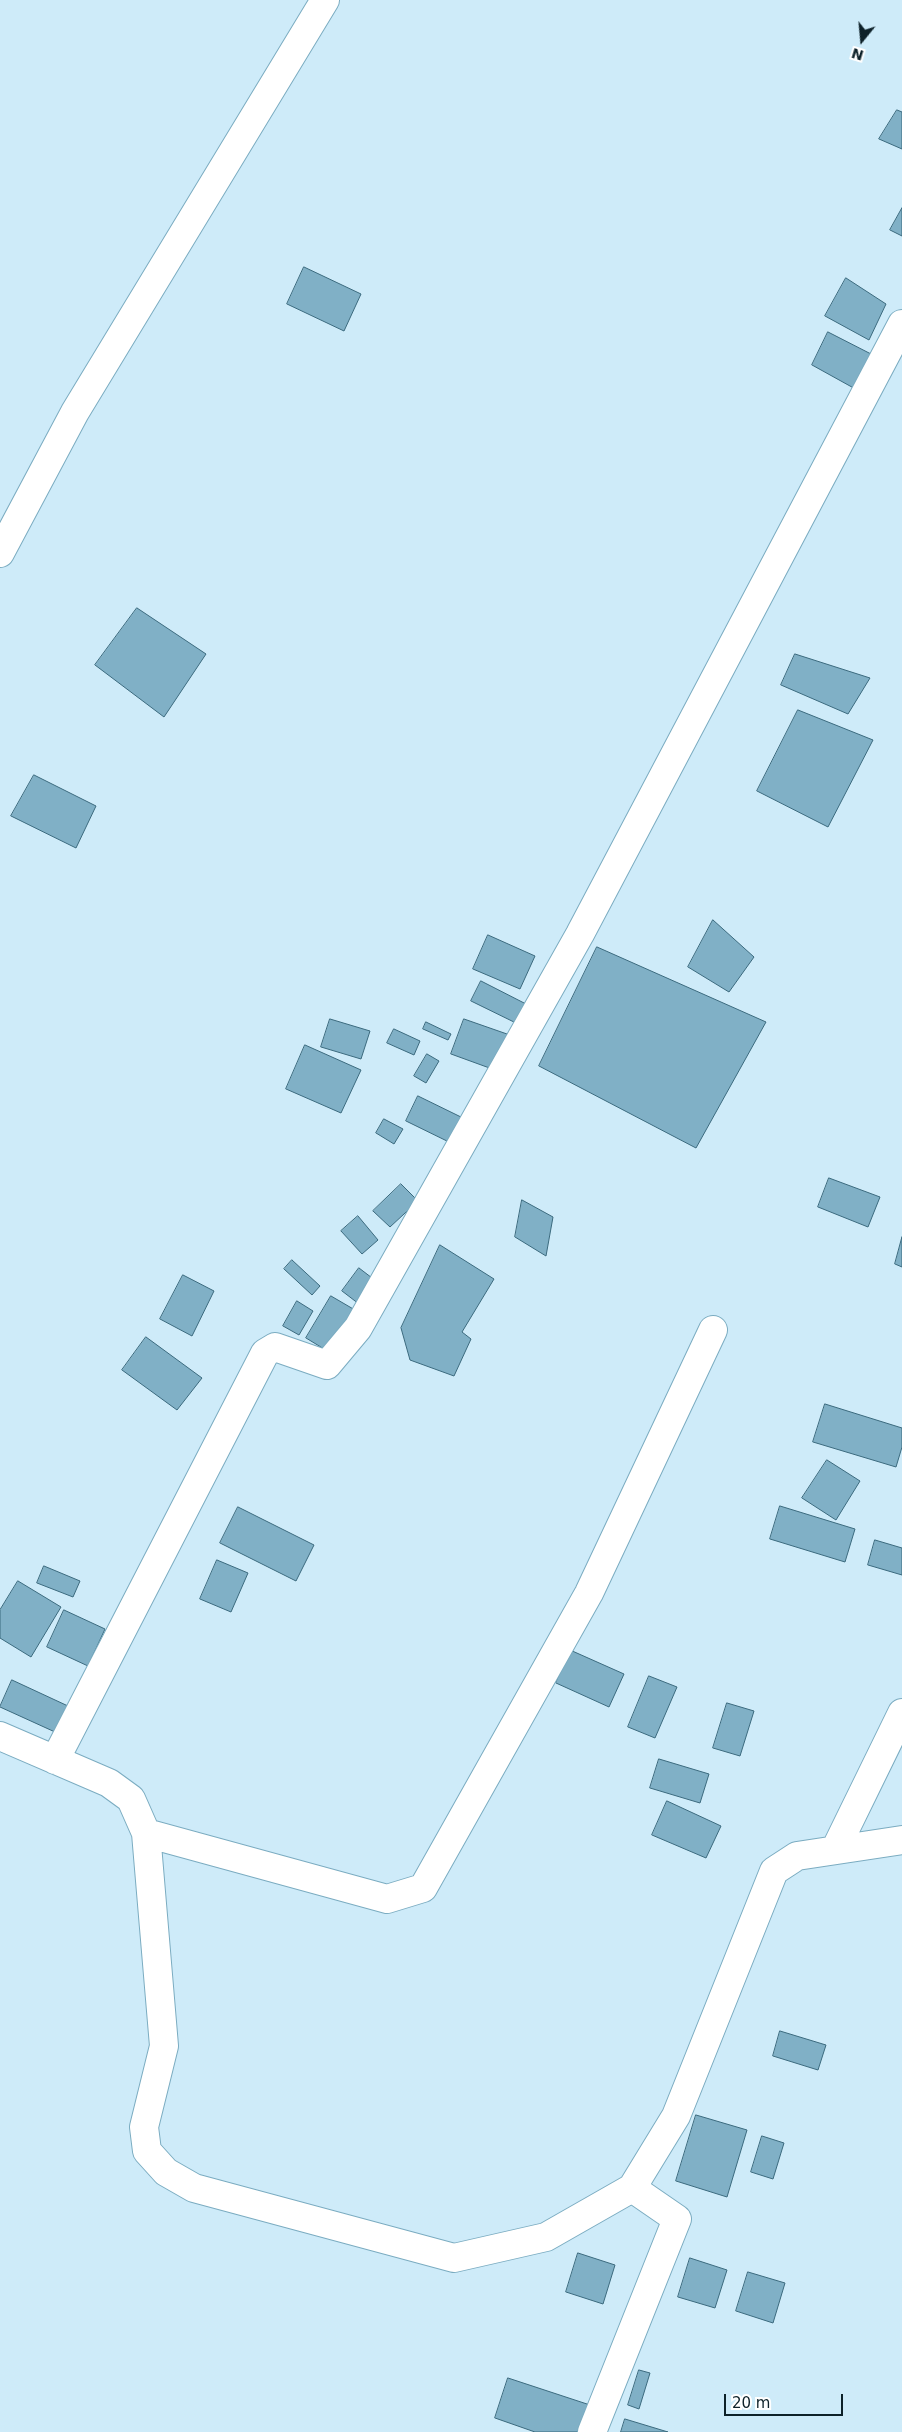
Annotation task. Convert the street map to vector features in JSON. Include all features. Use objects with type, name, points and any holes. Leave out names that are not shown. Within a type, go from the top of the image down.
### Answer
[{"type":"street","points":[[0,553],[75,412],[325,0]]},
{"type":"street","points":[[56,1760],[265,1353],[275,1347],[327,1365],[358,1328],[580,934],[902,324]]},
{"type":"street","points":[[146,1833],[387,1899],[423,1888],[589,1593],[713,1330]]},
{"type":"street","points":[[835,1850],[902,1713]]},
{"type":"street","points":[[0,1736],[108,1783],[131,1799],[146,1833],[164,2046],[144,2127],[146,2151],[166,2172],[194,2188],[454,2258],[546,2237],[632,2188],[676,2116],[774,1871],[797,1856],[902,1840]]},
{"type":"street","points":[[592,2432],[677,2219],[632,2188]]},
{"type":"building","points":[[897,110],[902,112],[902,149],[879,139]]},
{"type":"building","points":[[902,208],[902,236],[890,230]]},
{"type":"building","points":[[304,267],[361,294],[344,331],[287,304]]},
{"type":"building","points":[[846,278],[886,304],[869,340],[825,316]]},
{"type":"building","points":[[828,332],[873,355],[859,391],[812,365]]},
{"type":"building","points":[[137,608],[206,654],[164,717],[95,665]]},
{"type":"building","points":[[795,654],[870,678],[848,714],[781,685]]},
{"type":"building","points":[[798,710],[873,740],[828,827],[757,791]]},
{"type":"building","points":[[34,775],[96,806],[76,848],[11,816]]},
{"type":"building","points":[[713,920],[754,957],[729,992],[688,967]]},
{"type":"building","points":[[488,935],[535,956],[520,989],[473,969]]},
{"type":"building","points":[[597,947],[766,1022],[696,1148],[539,1066]]},
{"type":"building","points":[[481,981],[528,1005],[518,1024],[471,1001]]},
{"type":"building","points":[[330,1019],[370,1031],[361,1059],[321,1047]]},
{"type":"building","points":[[464,1019],[507,1034],[495,1070],[451,1054]]},
{"type":"building","points":[[426,1022],[451,1034],[448,1040],[423,1029]]},
{"type":"building","points":[[394,1029],[420,1041],[414,1055],[387,1043]]},
{"type":"building","points":[[305,1045],[361,1070],[341,1113],[286,1089]]},
{"type":"building","points":[[427,1054],[439,1061],[426,1083],[414,1076]]},
{"type":"building","points":[[418,1096],[463,1118],[451,1143],[406,1121]]},
{"type":"building","points":[[384,1119],[403,1129],[394,1144],[376,1133]]},
{"type":"building","points":[[829,1178],[880,1197],[868,1227],[818,1207]]},
{"type":"building","points":[[401,1184],[418,1201],[390,1227],[373,1211]]},
{"type":"building","points":[[522,1200],[553,1217],[546,1256],[515,1237]]},
{"type":"building","points":[[358,1216],[378,1240],[362,1254],[341,1231]]},
{"type":"building","points":[[902,1237],[902,1267],[895,1264]]},
{"type":"building","points":[[440,1245],[494,1279],[462,1332],[471,1339],[454,1376],[410,1360],[401,1328]]},
{"type":"building","points":[[292,1260],[320,1286],[312,1295],[284,1269]]},
{"type":"building","points":[[359,1268],[376,1281],[359,1304],[342,1291]]},
{"type":"building","points":[[183,1275],[214,1291],[192,1336],[160,1319]]},
{"type":"building","points":[[331,1296],[355,1310],[329,1352],[306,1338]]},
{"type":"building","points":[[297,1301],[313,1311],[299,1335],[283,1326]]},
{"type":"building","points":[[146,1337],[202,1378],[177,1410],[122,1370]]},
{"type":"building","points":[[825,1404],[902,1428],[902,1447],[896,1467],[813,1442]]},
{"type":"building","points":[[827,1460],[860,1481],[836,1520],[802,1498]]},
{"type":"building","points":[[780,1506],[855,1529],[845,1562],[770,1539]]},
{"type":"building","points":[[238,1507],[314,1545],[296,1581],[220,1543]]},
{"type":"building","points":[[875,1540],[902,1548],[902,1575],[868,1565]]},
{"type":"building","points":[[217,1560],[248,1573],[231,1612],[200,1599]]},
{"type":"building","points":[[44,1566],[80,1581],[73,1597],[37,1583]]},
{"type":"building","points":[[18,1581],[61,1607],[31,1657],[0,1638],[0,1610]]},
{"type":"building","points":[[64,1610],[105,1629],[88,1666],[47,1647]]},
{"type":"building","points":[[570,1650],[624,1674],[609,1707],[556,1683]]},
{"type":"building","points":[[649,1676],[677,1687],[655,1738],[628,1727]]},
{"type":"building","points":[[12,1680],[68,1706],[55,1732],[0,1707]]},
{"type":"building","points":[[727,1703],[754,1711],[740,1756],[713,1748]]},
{"type":"building","points":[[659,1759],[709,1774],[700,1803],[650,1788]]},
{"type":"building","points":[[667,1801],[721,1826],[706,1858],[652,1835]]},
{"type":"building","points":[[780,2031],[826,2045],[818,2070],[773,2056]]},
{"type":"building","points":[[696,2115],[747,2130],[727,2197],[676,2181]]},
{"type":"building","points":[[762,2136],[784,2143],[773,2179],[751,2172]]},
{"type":"building","points":[[578,2253],[615,2265],[603,2304],[566,2292]]},
{"type":"building","points":[[690,2258],[727,2270],[715,2308],[678,2297]]},
{"type":"building","points":[[748,2272],[785,2283],[773,2323],[736,2311]]},
{"type":"building","points":[[639,2370],[650,2373],[639,2409],[628,2405]]},
{"type":"building","points":[[508,2378],[590,2405],[581,2432],[535,2432],[495,2418]]},
{"type":"building","points":[[625,2419],[668,2432],[621,2432]]}]
